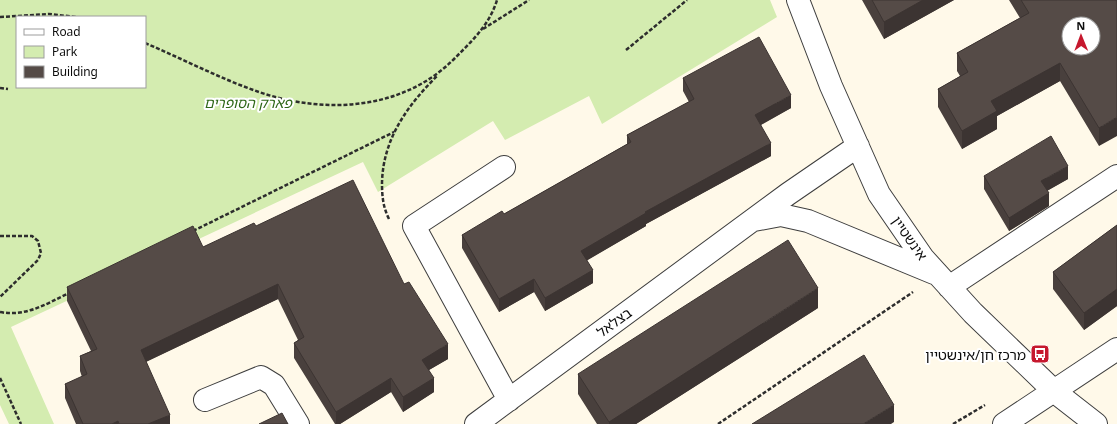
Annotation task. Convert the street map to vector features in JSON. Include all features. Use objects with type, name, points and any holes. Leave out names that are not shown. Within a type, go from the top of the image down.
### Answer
[{"type":"street","name":"אינשטיין","points":[[798,0],[831,86],[879,194],[923,258],[973,313],[1055,392],[1096,424]]},
{"type":"street","name":"בצלאל","points":[[476,424],[752,220],[858,146]]},
{"type":"street","points":[[504,167],[414,226],[509,400]]},
{"type":"street","points":[[944,281],[1117,176]]},
{"type":"street","name":"בצלאל","points":[[752,220],[781,215],[808,221],[944,281]]},
{"type":"street","points":[[1004,424],[1055,392],[1117,349]]},
{"type":"street","points":[[205,400],[261,377],[274,385],[298,424]]},
{"type":"path","points":[[482,30],[498,0]]},
{"type":"path","points":[[146,43],[260,92],[310,103],[350,105],[376,102],[412,88],[441,72],[482,30],[529,0]]},
{"type":"path","points":[[626,50],[687,0]]},
{"type":"path","points":[[16,16],[49,14],[67,16]]},
{"type":"path","points":[[0,17],[16,16]]},
{"type":"path","points":[[0,88],[8,89]]},
{"type":"path","points":[[188,234],[394,132]]},
{"type":"path","points":[[0,236],[32,236],[38,241],[41,253],[38,260],[0,297]]},
{"type":"path","points":[[718,424],[944,281]]},
{"type":"path","points":[[0,312],[32,312],[74,290]]},
{"type":"path","points":[[0,378],[21,424]]},
{"type":"green space","name":"פארק הסופרים","points":[[0,0],[770,0],[777,17],[602,124],[589,96],[505,140],[493,121],[378,192],[363,162],[11,327],[54,424],[9,424],[0,405]]},
{"type":"building","points":[[872,0],[923,0],[884,22]]},
{"type":"building","points":[[1021,0],[1117,0],[1117,117],[1099,128],[1060,63],[991,101],[997,111],[962,131],[938,89],[968,72],[957,53],[1029,13]]},
{"type":"building","points":[[759,37],[791,95],[755,115],[771,143],[645,212],[646,213],[581,251],[593,270],[545,298],[534,279],[499,299],[462,235],[502,211],[504,214],[631,142],[627,135],[694,99],[683,78]]},
{"type":"building","points":[[1051,136],[1068,166],[1041,181],[1049,193],[1009,218],[984,176]]},
{"type":"building","points":[[353,180],[404,284],[409,282],[448,344],[422,360],[434,378],[403,397],[391,378],[336,412],[294,343],[304,337],[278,284],[141,350],[170,415],[148,424],[119,424],[118,421],[112,424],[83,424],[65,384],[87,374],[80,356],[97,349],[67,287],[193,226],[203,247],[254,223],[256,226]]},
{"type":"building","points":[[1117,225],[1117,289],[1084,313],[1053,272]]},
{"type":"building","points":[[788,240],[818,288],[609,422],[578,374]]},
{"type":"building","points":[[864,355],[894,405],[863,424],[752,424]]},
{"type":"building","points":[[282,413],[288,424],[259,424]]},
{"type":"place","name":"מרכז חן/אינשטיין","points":[[1040,354]]}]
